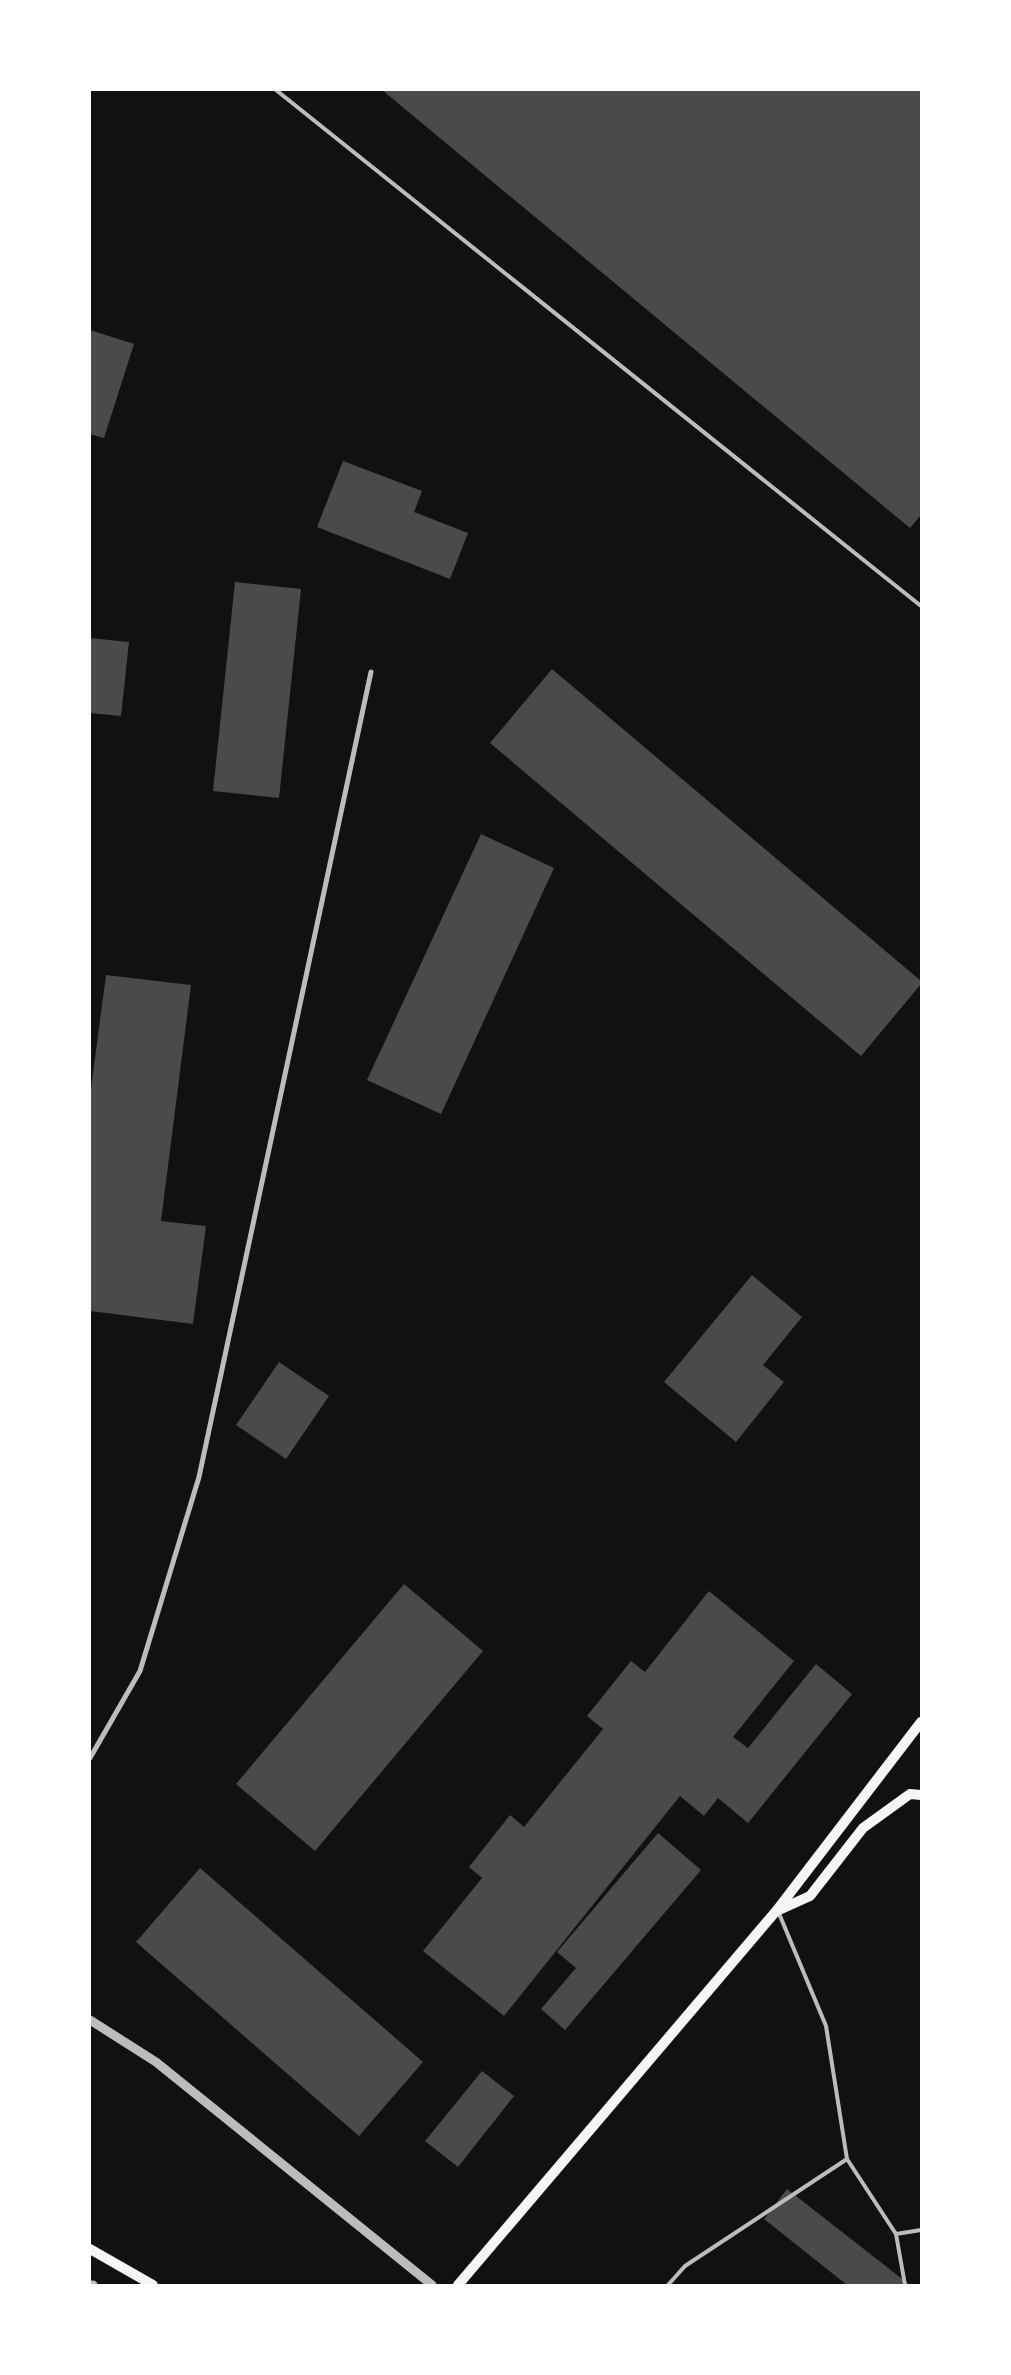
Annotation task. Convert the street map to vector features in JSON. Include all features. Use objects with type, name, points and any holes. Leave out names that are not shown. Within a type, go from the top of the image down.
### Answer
[{"type":"main road","points":[[458,2285],[778,1910],[921,1722]]},
{"type":"main road","points":[[778,1910],[810,1896],[862,1828],[910,1794],[921,1795]]},
{"type":"main road","points":[[90,2249],[153,2285]]},
{"type":"street","points":[[90,1758],[140,1671],[199,1477],[371,672]]},
{"type":"street","points":[[90,2020],[156,2062],[432,2285]]},
{"type":"lane","points":[[276,90],[921,606]]},
{"type":"lane","points":[[778,1910],[826,2026],[847,2159],[896,2234],[905,2285]]},
{"type":"lane","points":[[668,2285],[685,2266],[847,2159]]},
{"type":"lane","points":[[896,2234],[921,2230]]},
{"type":"building","points":[[382,90],[921,90],[921,515],[910,528]]},
{"type":"building","points":[[90,330],[134,344],[104,438],[90,434]]},
{"type":"building","points":[[343,461],[422,491],[414,512],[468,533],[450,579],[317,527]]},
{"type":"building","points":[[235,582],[301,589],[279,798],[213,791]]},
{"type":"building","points":[[90,638],[129,642],[121,716],[90,713]]},
{"type":"building","points":[[552,669],[921,981],[921,984],[861,1056],[490,743]]},
{"type":"building","points":[[481,834],[554,868],[441,1114],[367,1080]]},
{"type":"building","points":[[106,975],[191,985],[161,1221],[206,1226],[193,1324],[90,1311],[90,1096]]},
{"type":"building","points":[[752,1275],[802,1317],[763,1365],[784,1382],[736,1442],[664,1382]]},
{"type":"building","points":[[279,1362],[329,1396],[286,1459],[236,1425]]},
{"type":"building","points":[[404,1584],[483,1651],[315,1851],[236,1784]]},
{"type":"building","points":[[709,1591],[794,1661],[733,1737],[748,1748],[816,1664],[852,1694],[748,1823],[718,1798],[704,1816],[680,1796],[504,2016],[423,1951],[482,1878],[469,1867],[510,1815],[524,1827],[603,1729],[587,1716],[631,1661],[645,1672]]},
{"type":"building","points":[[658,1833],[701,1870],[565,2030],[541,2009],[576,1968],[557,1952]]},
{"type":"building","points":[[200,1868],[423,2062],[359,2136],[136,1942]]},
{"type":"building","points":[[482,2071],[514,2096],[458,2167],[425,2141]]},
{"type":"building","points":[[787,2189],[910,2285],[847,2285],[764,2219]]}]
